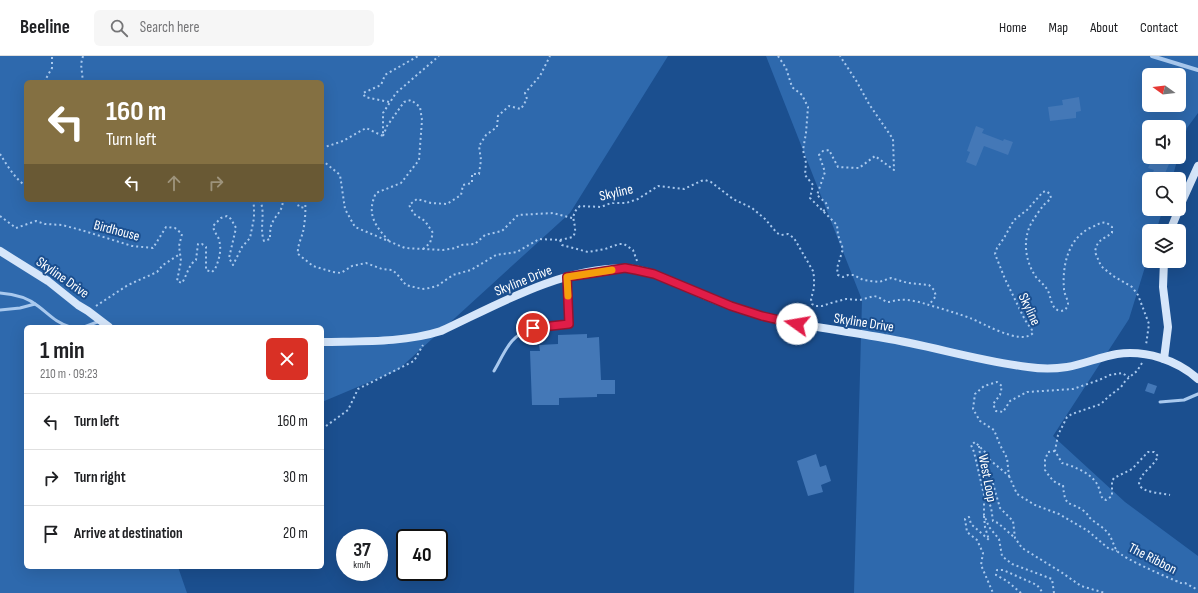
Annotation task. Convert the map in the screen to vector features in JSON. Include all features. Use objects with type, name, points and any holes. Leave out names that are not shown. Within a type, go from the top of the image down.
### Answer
[{"type":"street","points":[[1152,56],[1198,70]]},
{"type":"street","points":[[1186,193],[1198,166]]},
{"type":"street","name":"Skyline Drive","points":[[0,251],[48,281],[107,325]]},
{"type":"street","name":"Skyline Drive","points":[[324,342],[384,341],[428,335],[441,331],[530,289],[567,277],[625,268],[654,274],[728,305],[786,322],[883,338],[1027,367],[1060,368],[1080,365],[1117,354],[1145,354],[1179,365],[1198,379]]},
{"type":"street","points":[[1163,268],[1162,287],[1168,327],[1164,359]]},
{"type":"lane","points":[[494,371],[512,341],[522,333],[533,328],[569,324],[567,277]]},
{"type":"lane","points":[[0,293],[16,295],[34,304],[59,323],[64,325]]},
{"type":"lane","points":[[0,310],[20,308],[34,304]]},
{"type":"lane","points":[[90,325],[102,321]]},
{"type":"lane","points":[[1160,402],[1184,400],[1198,394]]},
{"type":"path","points":[[45,80],[52,68],[52,56]]},
{"type":"path","points":[[83,56],[81,64],[83,80]]},
{"type":"path","points":[[389,102],[365,97],[363,93],[381,84],[385,75],[418,56]]},
{"type":"path","points":[[383,136],[383,113],[389,102],[396,93],[439,56]]},
{"type":"path","points":[[422,249],[430,244],[433,233],[425,221],[414,214],[409,205],[417,199],[431,203],[447,204],[461,195],[463,186],[472,183],[472,174],[480,174],[481,160],[479,146],[486,134],[497,127],[498,116],[509,106],[522,109],[527,99],[525,93],[540,76],[550,56]]},
{"type":"path","points":[[778,56],[786,68],[792,87],[802,95],[808,107],[803,150],[806,163],[805,175],[813,185],[810,198],[836,225],[843,248],[838,268],[838,275],[843,277],[854,275],[863,280],[879,282],[891,278],[908,283],[929,285],[934,290],[936,296],[929,305]]},
{"type":"path","points":[[823,211],[828,208],[826,203],[817,195],[825,172],[820,155],[823,151],[828,150],[838,167],[859,168],[875,156],[894,170],[893,139],[869,104],[853,75],[840,56]]},
{"type":"path","points":[[383,136],[387,126],[404,102],[411,100],[420,108],[422,120],[420,160],[401,183],[376,193],[371,203],[371,214],[382,233],[391,243]]},
{"type":"path","points":[[324,147],[343,141],[366,128],[383,136]]},
{"type":"path","points":[[0,154],[14,174],[24,184]]},
{"type":"path","points":[[305,202],[306,208],[301,242],[297,249],[298,254],[307,262],[319,268],[341,273],[352,266],[366,263],[382,269],[392,270],[406,285],[422,289],[438,286],[453,275],[472,270],[496,255],[517,252],[539,239],[560,240],[573,237],[575,233],[573,218],[553,213],[518,215],[502,231],[485,235],[475,244],[460,245],[456,248],[443,250],[405,248],[355,227],[345,209],[340,175],[324,162]]},
{"type":"path","name":"Skyline","points":[[573,218],[574,213],[580,206],[601,207],[611,203],[626,203],[638,199],[658,186],[684,189],[706,180],[711,182],[733,199],[752,208],[765,219],[777,233],[788,234],[794,238],[813,271],[814,288],[811,299],[814,306],[822,306],[846,299],[860,300],[874,296],[887,302],[899,300],[929,305],[972,319],[1005,333],[1030,336],[1033,333],[1032,330],[1025,320],[995,254],[1014,220],[1027,210],[1043,192],[1046,191],[1050,194],[1051,198],[1032,222],[1027,234],[1026,246],[1032,270],[1048,291],[1053,307],[1057,310],[1063,311],[1068,305],[1064,291],[1064,265],[1076,238],[1086,230],[1102,223],[1107,223],[1112,227],[1112,233],[1100,240],[1098,243],[1095,252],[1098,261],[1104,269],[1113,276],[1132,286],[1138,294],[1149,324],[1145,354],[1141,366],[1121,387],[1101,404],[1070,415],[1058,435],[1055,451]]},
{"type":"path","name":"Birdhouse","points":[[0,216],[16,228],[36,221],[45,224],[62,225],[132,246],[153,248],[166,227],[175,228],[182,234],[179,246],[181,253],[177,281],[182,282],[186,277],[192,262],[196,260],[198,244],[202,244],[206,247],[206,270],[212,272],[215,269],[220,250],[219,239],[214,232],[213,226],[221,218],[227,216],[231,219],[236,228],[229,258],[233,265],[242,247],[250,238],[254,218],[253,202]]},
{"type":"path","points":[[260,202],[263,215],[261,235],[264,241],[270,239],[271,227],[276,216],[282,209],[283,202]]},
{"type":"path","points":[[297,202],[299,207],[306,208]]},
{"type":"path","points":[[560,240],[562,245],[584,252],[624,244],[636,254],[636,270]]},
{"type":"path","points":[[88,311],[128,285],[157,272],[163,265],[181,253]]},
{"type":"path","points":[[324,428],[348,410],[358,389],[414,360],[428,335]]},
{"type":"path","name":"West Loop","points":[[1009,476],[1006,458],[994,430],[980,421],[973,409],[975,394],[984,386],[997,382],[1002,386],[1000,395],[993,404],[996,411],[1004,412],[1010,401],[1027,392],[1073,389],[1110,375],[1122,373],[1129,377]]},
{"type":"path","name":"West Loop","points":[[1009,476],[990,460],[979,445],[975,442],[970,445],[974,452],[984,495],[984,515],[989,527],[999,539],[1002,556],[1012,564],[1052,579],[1054,593]]},
{"type":"path","points":[[979,445],[980,454],[990,473],[1000,508],[1013,521],[1015,538]]},
{"type":"path","points":[[1055,451],[1060,461],[1071,465],[1092,478],[1098,486],[1103,499],[1106,500],[1112,496],[1112,481],[1114,478],[1132,469],[1148,452],[1157,453],[1157,458],[1140,479],[1139,485],[1141,488],[1146,490],[1170,495]]},
{"type":"path","name":"The Ribbon","points":[[1055,451],[1048,452],[1044,470],[1058,484],[1063,485],[1064,497],[1069,504],[1085,511],[1090,518],[1108,532],[1117,551],[1152,570],[1181,583],[1185,583],[1198,590]]},
{"type":"path","points":[[1009,476],[1016,494],[1035,505],[1059,514],[1088,531],[1108,548],[1117,551]]},
{"type":"path","points":[[984,495],[991,508],[993,521],[998,523],[1015,538],[1022,548],[1081,586],[1105,593]]},
{"type":"path","points":[[984,515],[984,527],[989,540],[971,524],[969,517],[965,519],[967,532],[977,540],[983,554],[981,565],[993,593]]},
{"type":"path","points":[[1021,593],[1007,581],[996,575],[997,570],[1008,572],[1037,585],[1043,593]]},
{"type":"shaded area","points":[[0,56],[668,56],[570,213],[398,370],[324,401],[324,325],[24,325],[24,569],[179,569],[187,593],[0,593]]},
{"type":"shaded area","points":[[766,56],[1198,56],[1198,113],[1186,131],[1186,120],[1142,120],[1142,164],[1176,164],[1174,172],[1142,172],[1142,216],[1161,216],[1158,224],[1142,224],[1142,268],[1145,268],[1129,319],[1053,436],[1125,502],[1198,556],[1198,593],[854,593],[862,300]]},
{"type":"building","points":[[1079,97],[1081,111],[1076,112],[1076,118],[1050,121],[1048,107],[1063,105],[1062,100]]},
{"type":"building","points":[[976,126],[984,129],[982,133],[1003,141],[1004,139],[1013,142],[1008,155],[984,146],[976,166],[966,162],[970,152],[967,151]]},
{"type":"building","points":[[1150,164],[1169,164],[1166,172],[1153,172],[1154,170],[1148,168]]},
{"type":"building","points":[[587,334],[587,338],[599,337],[601,380],[615,380],[615,394],[597,394],[597,397],[559,398],[559,405],[532,405],[530,351],[540,351],[539,345],[558,344],[558,335]]},
{"type":"building","points":[[1148,383],[1157,386],[1154,394],[1145,391]]},
{"type":"building","points":[[816,454],[820,467],[826,465],[831,481],[821,485],[823,492],[808,496],[797,461]]},
{"type":"slow traffic","points":[[568,296],[567,277],[612,270]]},
{"type":"route","points":[[533,328],[569,324],[567,277],[625,268],[654,274],[722,303],[740,309],[797,324]]}]
